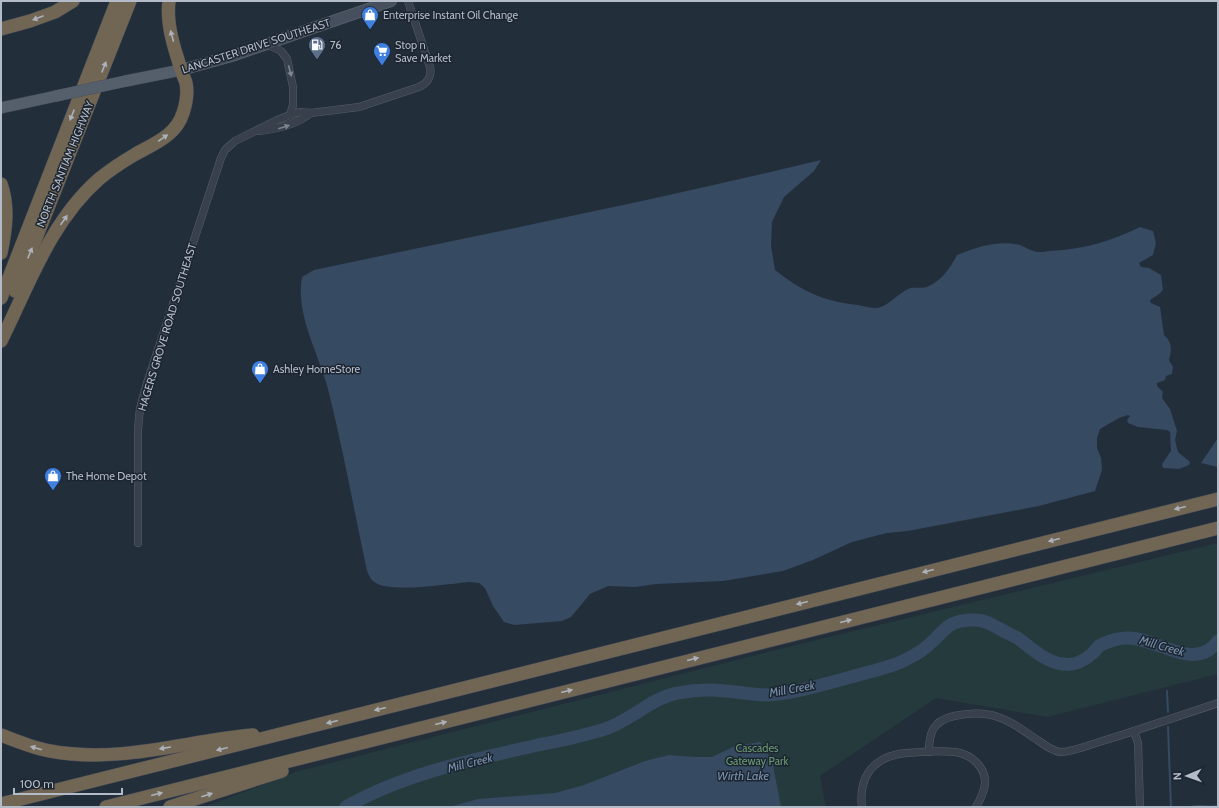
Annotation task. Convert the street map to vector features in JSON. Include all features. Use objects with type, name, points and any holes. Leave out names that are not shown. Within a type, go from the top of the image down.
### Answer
[{"type":"highway","points":[[1,29],[55,12],[73,1]]},
{"type":"highway","name":"NORTH SANTIAM HIGHWAY","points":[[1,298],[117,1]]},
{"type":"highway","name":"NORTH SANTIAM HIGHWAY","points":[[1,328],[130,1]]},
{"type":"highway","points":[[1,341],[29,280],[49,243],[80,199],[99,180],[121,163],[166,137],[176,127],[183,115],[186,104],[186,83],[181,70],[170,27],[169,1]]},
{"type":"highway","points":[[1,184],[6,205],[4,238],[1,253]]},
{"type":"highway","points":[[1,804],[1218,499]]},
{"type":"highway","points":[[106,807],[1218,528]]},
{"type":"highway","points":[[1,735],[49,751],[71,754],[98,755],[128,754],[240,736],[300,730]]},
{"type":"highway","points":[[170,807],[281,771],[315,754]]},
{"type":"main road","name":"LANCASTER DRIVE SOUTHEAST","points":[[1,108],[181,70],[266,44],[391,1]]},
{"type":"street","name":"HAGERS GROVE ROAD SOUTHEAST","points":[[138,543],[138,429],[140,408],[221,158],[229,145],[242,137],[290,115],[299,112],[311,113],[359,107],[412,90],[427,82],[430,75],[430,67],[408,1]]},
{"type":"street","points":[[266,44],[281,51],[287,59],[294,87],[293,105],[290,115]]},
{"type":"street","name":"HAGERS GROVE ROAD SOUTHEAST","points":[[253,132],[278,128],[302,120],[311,113]]},
{"type":"street","points":[[928,752],[930,733],[940,721],[948,717],[981,713],[994,715],[1005,719],[1042,744],[1060,752],[1072,750],[1188,714],[1218,702]]},
{"type":"street","points":[[1134,731],[1138,743],[1140,807]]},
{"type":"street","points":[[862,807],[862,790],[868,774],[873,766],[881,760],[895,754],[928,752],[956,752],[975,760],[984,776],[985,784],[983,794],[976,807]]},
{"type":"green space","name":"Cascades Gateway Park","points":[[1218,543],[1218,674],[1047,717],[936,698],[820,776],[826,807],[204,807],[299,771],[792,646]]},
{"type":"water","points":[[821,160],[814,171],[784,197],[772,222],[771,246],[775,270],[804,290],[834,301],[872,308],[881,307],[906,290],[911,288],[927,287],[934,283],[946,273],[957,255],[988,245],[1003,243],[1020,245],[1030,250],[1044,252],[1073,249],[1096,244],[1118,237],[1140,227],[1153,231],[1156,243],[1153,255],[1139,263],[1141,267],[1149,268],[1161,275],[1163,290],[1150,300],[1151,303],[1160,307],[1164,335],[1169,340],[1171,346],[1169,360],[1173,367],[1172,374],[1166,376],[1165,380],[1157,383],[1157,386],[1163,392],[1162,398],[1170,409],[1177,431],[1175,440],[1178,452],[1190,462],[1189,465],[1179,469],[1163,468],[1162,464],[1171,451],[1170,432],[1167,430],[1138,427],[1128,423],[1127,420],[1130,416],[1128,415],[1119,418],[1100,429],[1097,438],[1097,448],[1101,458],[1102,470],[1095,491],[1039,506],[908,531],[887,533],[852,542],[813,560],[783,571],[723,581],[656,584],[635,587],[608,586],[590,594],[571,617],[562,621],[514,625],[504,622],[493,606],[485,588],[479,583],[469,582],[407,588],[384,586],[376,583],[370,578],[367,571],[344,457],[328,389],[305,319],[301,291],[302,277],[314,270],[631,203]]},
{"type":"water","points":[[1218,438],[1218,467],[1201,463]]},
{"type":"water","name":"Wirth Lake","points":[[760,742],[772,760],[781,807],[449,807],[478,799],[555,793],[584,785],[645,761],[669,755],[712,757],[735,746]]},
{"type":"waterway","name":"Mill Creek","points":[[346,807],[368,795],[415,776],[488,756],[602,730],[622,722],[658,700],[678,693],[719,690],[773,695],[819,686],[886,668],[918,653],[952,624],[966,620],[987,622],[1019,639],[1045,658],[1057,663],[1067,664],[1075,664],[1083,661],[1099,646],[1119,639],[1138,639],[1187,654],[1198,654],[1209,650],[1218,641]]},
{"type":"waterway","points":[[1167,691],[1168,712]]},
{"type":"waterway","points":[[1168,727],[1171,807]]},
{"type":"waterway","points":[[1191,807],[1218,806]]},
{"type":"place","name":"Enterprise Instant Oil Change","points":[[370,30]]},
{"type":"place","name":"76","points":[[317,60]]},
{"type":"place","name":"Stop n Save Market","points":[[382,66]]},
{"type":"place","name":"Ashley HomeStore","points":[[260,384]]},
{"type":"place","name":"The Home Depot","points":[[53,491]]}]
